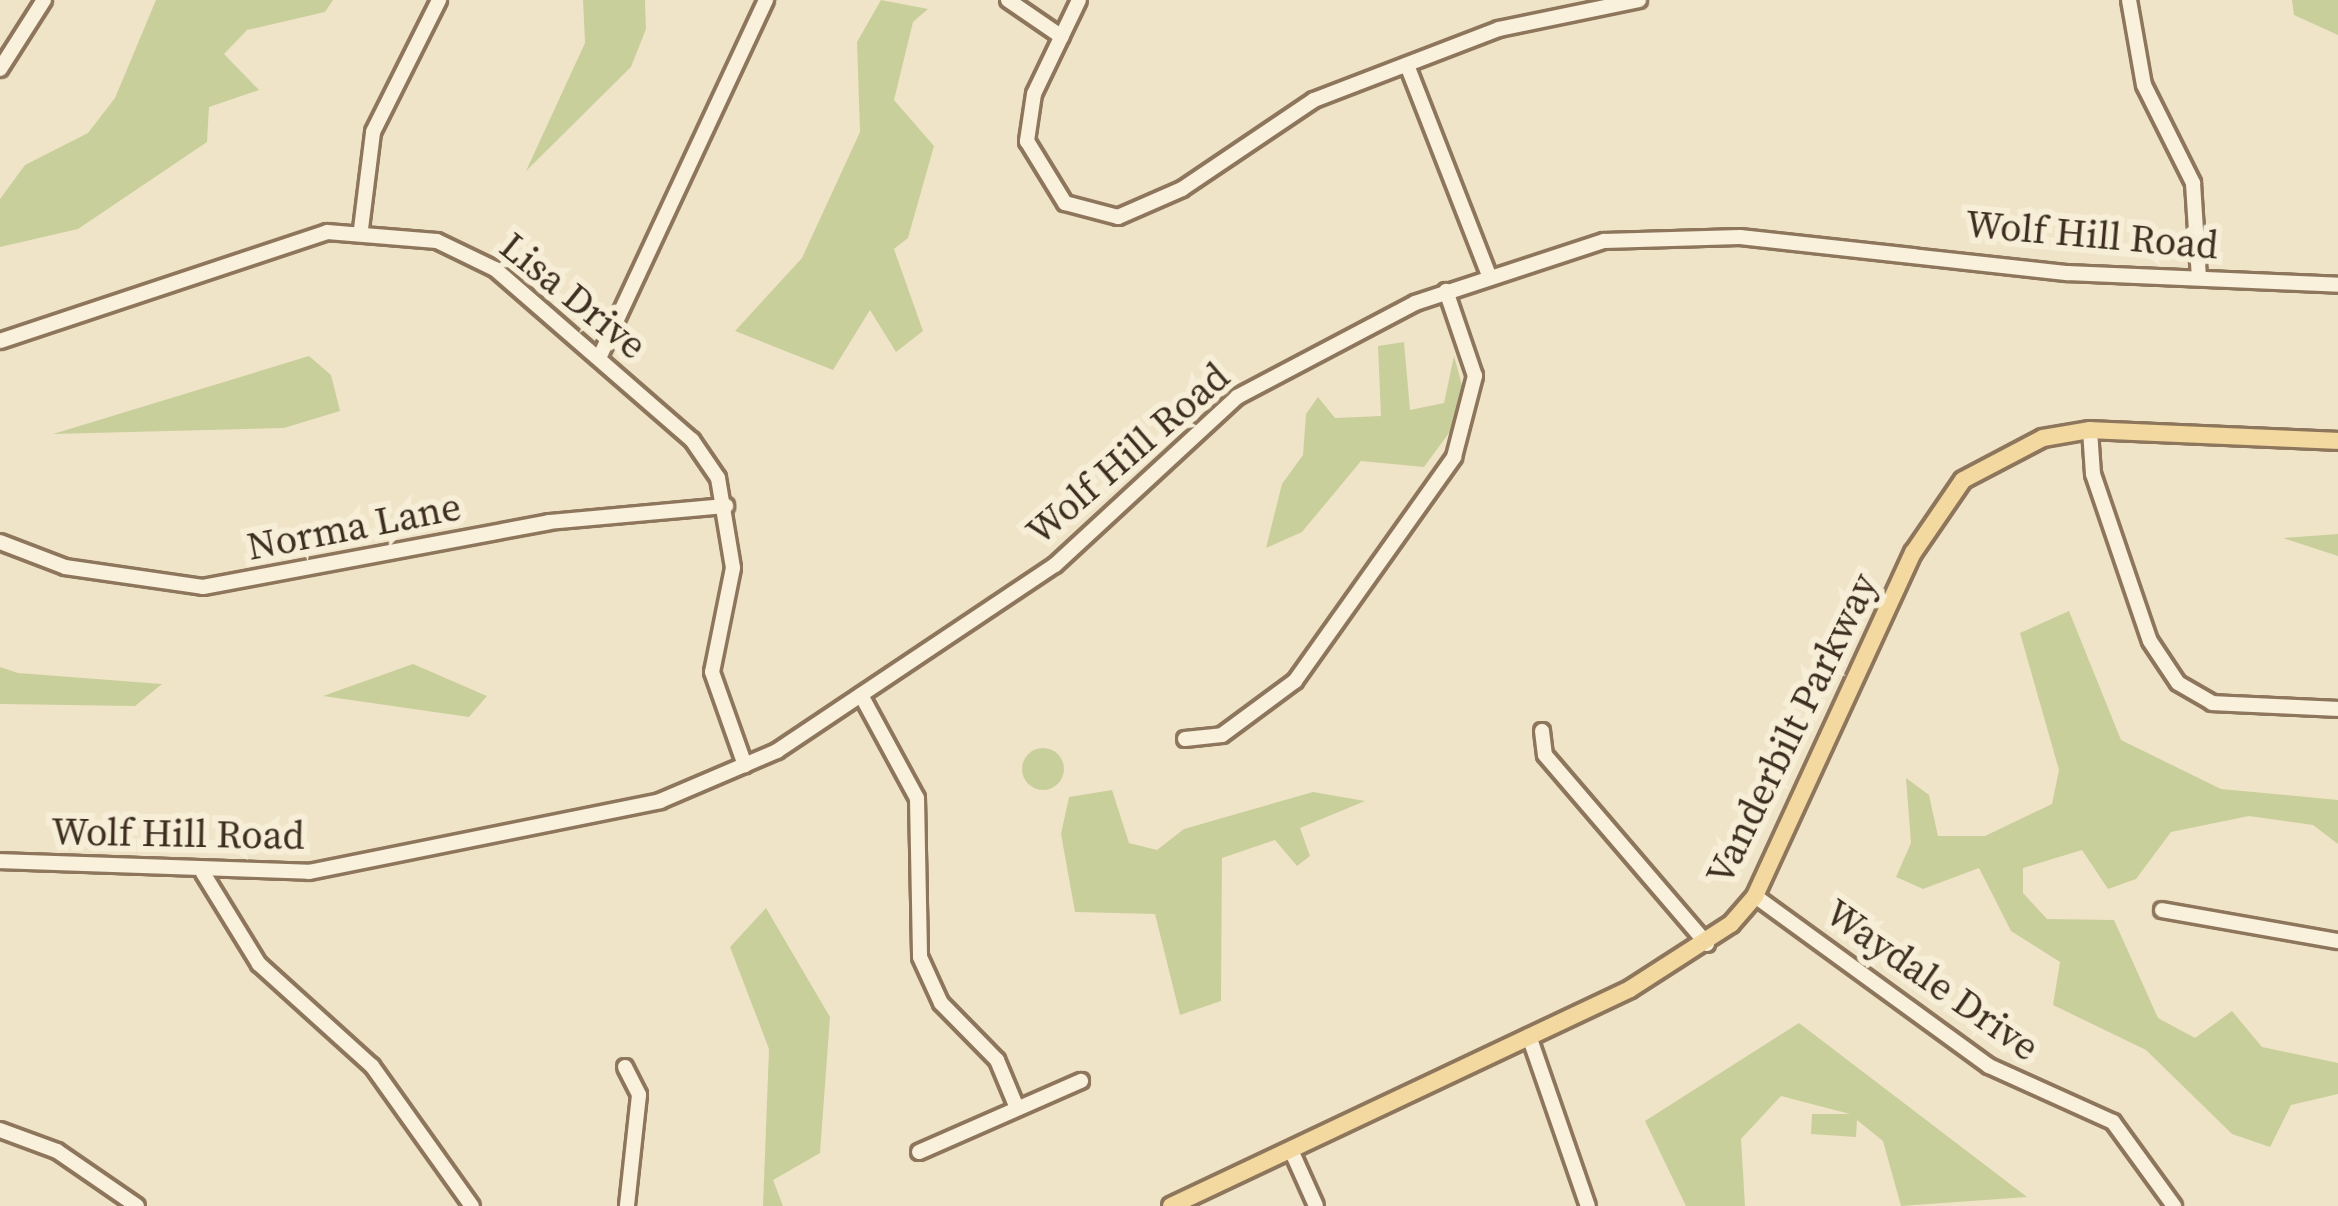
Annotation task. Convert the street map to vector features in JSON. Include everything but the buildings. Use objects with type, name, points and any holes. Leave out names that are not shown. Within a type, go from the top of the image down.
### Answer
[{"type":"main road","name":"Vanderbilt Parkway","points":[[1172,1206],[1529,1036],[1707,944],[1755,896],[1935,513],[1998,459],[2090,430],[2338,441]]},
{"type":"street","points":[[0,69],[44,0]]},
{"type":"street","points":[[361,229],[374,132],[439,0]]},
{"type":"street","points":[[600,356],[766,0]]},
{"type":"street","points":[[1008,0],[1062,38]]},
{"type":"street","points":[[1079,0],[1028,119],[1033,165],[1065,203],[1118,217],[1182,190],[1314,100],[1539,17],[1639,0]]},
{"type":"street","points":[[2129,0],[2144,85],[2193,183],[2199,278]]},
{"type":"street","points":[[1407,64],[1488,273]]},
{"type":"street","name":"Lisa Drive","points":[[0,341],[134,304],[302,238],[361,229],[470,255],[600,356],[707,458],[726,506],[733,568],[712,672],[745,765]]},
{"type":"street","name":"Wolf Hill Road","points":[[0,861],[225,875],[430,853],[660,801],[745,765],[861,695],[1060,561],[1237,397],[1488,273],[1643,232],[2338,285]]},
{"type":"street","points":[[1184,740],[1222,735],[1295,680],[1454,458],[1475,376],[1446,292]]},
{"type":"street","points":[[2090,430],[2093,474],[2136,599],[2178,683],[2212,703],[2338,709]]},
{"type":"street","name":"Norma Lane","points":[[0,542],[64,567],[203,587],[549,522],[726,506]]},
{"type":"street","points":[[861,695],[917,798],[920,957],[941,1003],[997,1060],[1017,1108]]},
{"type":"street","points":[[1542,731],[1545,755],[1707,944]]},
{"type":"street","points":[[203,873],[236,930],[372,1066],[472,1206]]},
{"type":"street","points":[[225,875],[236,930]]},
{"type":"street","name":"Waydale Drive","points":[[1755,896],[1989,1066],[2113,1122],[2174,1206]]},
{"type":"street","points":[[2162,910],[2338,941]]},
{"type":"street","points":[[1529,1036],[1588,1206]]},
{"type":"street","points":[[625,1067],[639,1095],[627,1206]]},
{"type":"street","points":[[919,1152],[1081,1081]]},
{"type":"street","points":[[0,1130],[56,1150],[137,1206]]},
{"type":"street","points":[[1291,1150],[1316,1206]]},
{"type":"green space","points":[[156,0],[333,0],[325,12],[247,30],[224,54],[259,90],[209,107],[207,142],[78,229],[0,247],[0,199],[25,165],[88,133],[115,98]]},
{"type":"green space","points":[[583,0],[645,0],[646,29],[631,67],[526,171],[585,43]]},
{"type":"green space","points":[[881,0],[928,9],[913,22],[894,100],[934,146],[908,238],[894,249],[923,331],[896,352],[870,310],[833,370],[735,331],[802,258],[860,132],[857,42]]},
{"type":"green space","points":[[2292,0],[2338,0],[2338,35],[2294,15]]},
{"type":"green space","points":[[1404,342],[1410,410],[1444,403],[1454,356],[1468,407],[1424,467],[1361,461],[1302,532],[1266,548],[1282,484],[1303,455],[1306,414],[1318,397],[1335,418],[1381,416],[1378,346]]},
{"type":"green space","points":[[309,356],[331,375],[340,411],[284,428],[53,434]]},
{"type":"green space","points":[[2338,534],[2338,556],[2283,538]]},
{"type":"green space","points":[[2069,611],[2121,740],[2221,789],[2338,800],[2338,844],[2313,825],[2249,816],[2171,832],[2136,879],[2108,889],[2082,850],[2023,868],[2023,893],[2047,919],[2114,920],[2158,1018],[2195,1038],[2232,1011],[2262,1047],[2338,1063],[2338,1094],[2291,1105],[2270,1147],[2232,1134],[2146,1050],[2053,1005],[2060,962],[2011,931],[1979,868],[1923,889],[1896,877],[1911,843],[1906,778],[1929,795],[1938,836],[1985,836],[2052,804],[2059,770],[2020,633]]},
{"type":"green space","points":[[413,664],[487,696],[469,717],[323,696]]},
{"type":"green space","points":[[0,667],[18,673],[162,684],[135,706],[0,704]]},
{"type":"green space","points":[[1043,748],[1058,754],[1064,769],[1058,784],[1043,790],[1028,784],[1022,769],[1028,754]]},
{"type":"green space","points":[[1112,790],[1129,843],[1157,850],[1184,829],[1313,792],[1365,801],[1300,828],[1310,856],[1297,866],[1275,840],[1222,858],[1221,1001],[1180,1015],[1155,914],[1075,912],[1061,834],[1069,797]]},
{"type":"green space","points":[[766,908],[830,1017],[820,1153],[773,1180],[783,1206],[763,1206],[769,1049],[730,947]]},
{"type":"green space","points":[[1799,1023],[2027,1197],[1901,1206],[1883,1141],[1857,1120],[1856,1137],[1811,1134],[1812,1114],[1850,1114],[1781,1096],[1741,1139],[1745,1206],[1686,1206],[1645,1121]]}]
